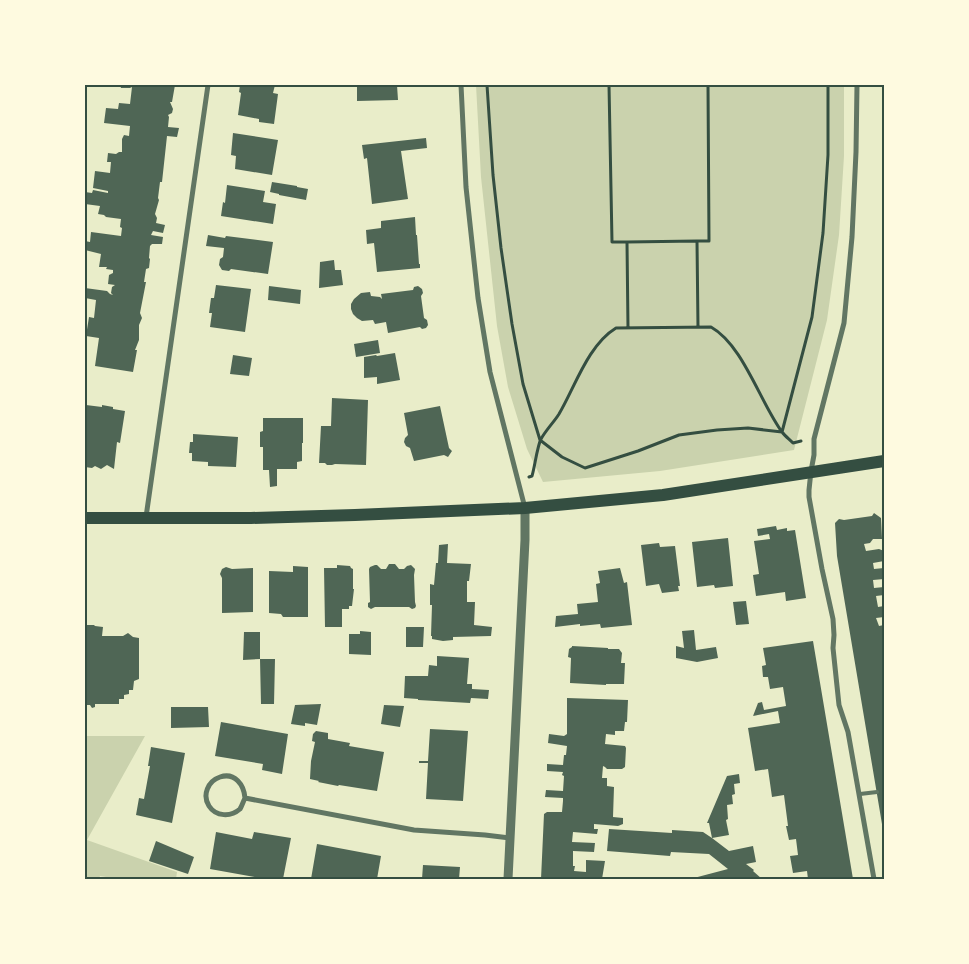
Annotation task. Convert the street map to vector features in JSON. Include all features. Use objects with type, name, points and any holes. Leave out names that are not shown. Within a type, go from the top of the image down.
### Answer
[{"type":"main road","points":[[85,518],[251,518],[525,508],[663,495],[884,461]]},
{"type":"street","points":[[146,518],[208,85]]},
{"type":"street","points":[[461,85],[466,187],[478,298],[490,372],[525,508],[508,879]]},
{"type":"street","points":[[857,85],[852,237],[844,323],[814,439],[809,496],[833,619],[833,648],[840,704],[848,732],[874,879]]},
{"type":"street","points":[[221,776],[231,776],[239,781],[244,789],[245,798],[241,807],[234,813],[225,815],[216,813],[209,806],[206,798],[207,788],[213,780],[221,776]]},
{"type":"street","points":[[245,798],[414,830],[510,838]]},
{"type":"lane","points":[[860,794],[877,792]]},
{"type":"path","points":[[487,85],[493,175],[509,304],[523,384],[540,440],[562,457],[585,468],[638,451],[679,435],[748,428],[782,432]]},
{"type":"path","points":[[609,85],[612,242],[709,240],[708,85]]},
{"type":"path","points":[[782,432],[812,317],[824,233],[828,156],[828,85]]},
{"type":"path","points":[[697,241],[698,327]]},
{"type":"path","points":[[627,242],[628,328]]},
{"type":"path","points":[[518,478],[532,476],[540,440],[559,414],[595,349],[616,328],[710,327],[718,331],[733,348],[748,371],[782,432],[793,443],[814,439]]},
{"type":"green space","points":[[476,85],[844,85],[844,156],[839,235],[827,320],[794,450],[660,471],[543,482],[527,449],[508,387],[497,326],[481,177]]},
{"type":"green space","points":[[85,736],[145,736],[87,840],[177,872],[176,879],[118,879],[100,876],[99,879],[85,879]]},
{"type":"building","points":[[120,85],[175,85],[172,102],[170,102],[173,109],[172,113],[168,115],[168,127],[179,128],[177,137],[167,136],[162,182],[160,182],[159,200],[155,214],[157,218],[156,223],[165,225],[163,233],[153,231],[151,235],[163,237],[162,244],[152,244],[150,246],[149,268],[146,269],[144,282],[146,282],[140,313],[142,318],[139,325],[139,340],[135,350],[137,350],[133,372],[95,366],[99,338],[86,336],[89,317],[94,318],[96,300],[85,298],[85,288],[107,291],[113,295],[111,293],[112,287],[115,285],[108,284],[109,275],[113,273],[113,270],[106,269],[107,267],[99,267],[101,254],[85,250],[85,241],[90,242],[91,232],[121,236],[121,219],[98,214],[100,206],[85,204],[85,192],[92,193],[93,190],[108,193],[108,191],[93,188],[95,171],[110,173],[111,162],[107,162],[108,153],[116,154],[122,152],[122,139],[124,135],[129,136],[130,126],[104,123],[106,108],[118,109],[119,103],[130,104],[132,87],[121,88]]},
{"type":"building","points":[[240,85],[275,85],[273,93],[278,94],[274,124],[259,122],[259,119],[238,115],[241,93],[239,92]]},
{"type":"building","points":[[357,85],[397,85],[398,100],[357,101]]},
{"type":"building","points":[[233,133],[278,140],[272,175],[235,169],[236,156],[231,155]]},
{"type":"building","points":[[426,138],[427,148],[401,151],[408,199],[372,204],[367,158],[364,159],[362,145]]},
{"type":"building","points":[[272,182],[308,189],[306,200],[270,192]]},
{"type":"building","points":[[227,185],[265,191],[263,202],[276,204],[273,224],[221,216]]},
{"type":"building","points":[[415,217],[420,268],[377,272],[374,243],[367,244],[366,230],[381,228],[381,221]]},
{"type":"building","points":[[208,235],[273,242],[268,274],[231,269],[229,271],[222,270],[219,265],[220,259],[223,257],[224,248],[206,246]]},
{"type":"building","points":[[334,260],[335,270],[341,270],[343,285],[319,288],[320,262]]},
{"type":"building","points":[[216,285],[251,289],[245,332],[210,327],[212,313],[209,313],[211,298],[214,298]]},
{"type":"building","points":[[269,286],[301,290],[300,304],[268,300]]},
{"type":"building","points":[[418,286],[422,289],[423,293],[421,296],[424,318],[427,320],[428,325],[426,328],[422,329],[420,327],[388,333],[386,322],[375,324],[373,320],[362,321],[353,314],[351,309],[354,299],[361,293],[370,292],[371,296],[382,299],[381,294],[413,290],[414,287]]},
{"type":"building","points":[[378,340],[380,353],[356,357],[354,344]]},
{"type":"building","points":[[395,353],[400,380],[377,384],[377,377],[364,378],[364,357]]},
{"type":"building","points":[[233,355],[252,358],[249,376],[230,374]]},
{"type":"building","points":[[332,398],[368,400],[366,465],[327,465],[319,463],[321,426],[331,426]]},
{"type":"building","points":[[86,405],[102,407],[102,405],[125,411],[120,443],[117,442],[114,469],[107,465],[101,469],[95,466],[92,468],[85,467]]},
{"type":"building","points":[[440,406],[449,448],[452,451],[448,457],[444,455],[414,461],[410,448],[404,442],[408,435],[404,413]]},
{"type":"building","points":[[263,418],[303,418],[302,461],[297,462],[297,469],[277,469],[277,486],[270,487],[269,470],[263,470],[263,447],[260,447],[260,432],[263,431]]},
{"type":"building","points":[[193,434],[238,437],[236,467],[208,466],[208,462],[192,461],[192,453],[189,453],[190,442],[193,442]]},
{"type":"building","points":[[874,513],[881,518],[882,539],[873,539],[870,543],[864,544],[866,551],[879,549],[884,551],[884,561],[873,563],[874,569],[884,568],[884,579],[873,580],[874,588],[884,587],[884,595],[876,596],[878,607],[884,606],[884,617],[876,618],[879,626],[884,625],[884,830],[837,556],[835,523],[839,519],[872,516]]},
{"type":"building","points":[[776,526],[777,530],[787,528],[787,531],[795,530],[806,598],[786,601],[785,592],[756,596],[753,575],[759,574],[754,541],[770,539],[769,534],[758,536],[757,529]]},
{"type":"building","points":[[728,538],[733,586],[715,588],[714,585],[697,587],[692,542]]},
{"type":"building","points":[[659,543],[660,547],[675,546],[679,591],[662,593],[659,584],[646,586],[641,545]]},
{"type":"building","points":[[448,544],[447,563],[471,564],[469,581],[467,581],[467,602],[475,602],[474,625],[492,627],[491,636],[453,637],[453,640],[443,641],[432,639],[430,584],[434,585],[439,545]]},
{"type":"building","points":[[389,564],[395,564],[399,569],[404,569],[411,565],[415,569],[415,608],[375,607],[371,609],[368,607],[370,602],[369,569],[377,565],[381,569],[386,569]]},
{"type":"building","points":[[337,565],[350,566],[353,569],[354,589],[352,606],[349,606],[349,609],[342,609],[342,627],[325,627],[324,568],[337,568]]},
{"type":"building","points":[[293,566],[308,567],[308,617],[283,617],[281,614],[269,613],[269,571],[293,572]]},
{"type":"building","points":[[226,567],[232,569],[253,568],[253,612],[222,613],[222,578],[220,574],[222,569]]},
{"type":"building","points":[[620,568],[624,583],[627,582],[632,625],[601,628],[600,624],[580,626],[580,624],[555,627],[556,616],[578,614],[577,604],[598,602],[596,584],[600,583],[598,571]]},
{"type":"building","points":[[746,601],[749,624],[736,625],[733,602]]},
{"type":"building","points":[[85,625],[103,627],[102,636],[123,636],[128,633],[133,637],[139,638],[139,679],[134,681],[133,690],[129,690],[129,694],[124,695],[124,699],[119,699],[119,704],[95,704],[95,707],[92,708],[90,705],[85,705]]},
{"type":"building","points":[[406,627],[424,627],[423,647],[406,647]]},
{"type":"building","points":[[694,630],[696,650],[716,647],[718,658],[697,662],[676,658],[676,646],[684,648],[682,631]]},
{"type":"building","points":[[360,631],[371,632],[371,655],[349,654],[349,634],[360,634]]},
{"type":"building","points":[[244,632],[260,632],[260,659],[243,660]]},
{"type":"building","points":[[813,641],[853,879],[808,879],[807,871],[793,873],[790,856],[798,855],[796,839],[789,840],[784,795],[772,797],[768,769],[755,771],[748,728],[780,723],[778,711],[753,716],[758,703],[762,702],[764,710],[786,706],[783,687],[770,689],[768,677],[763,677],[762,666],[766,665],[763,648]]},
{"type":"building","points":[[572,646],[619,649],[622,653],[621,663],[625,663],[624,684],[570,683],[571,658],[568,657],[569,649]]},
{"type":"building","points":[[437,656],[469,658],[467,684],[472,684],[472,689],[489,690],[488,699],[471,698],[470,703],[404,698],[405,676],[428,676],[429,665],[437,666]]},
{"type":"building","points":[[260,659],[275,659],[274,704],[261,704]]},
{"type":"building","points":[[567,698],[628,700],[627,722],[625,722],[624,731],[615,731],[615,735],[606,734],[605,744],[625,746],[625,767],[622,769],[607,769],[603,766],[602,778],[607,778],[607,786],[614,787],[613,817],[623,818],[623,824],[618,826],[594,824],[594,829],[598,829],[597,834],[573,832],[572,842],[595,843],[594,852],[573,851],[574,871],[586,872],[586,860],[605,861],[602,879],[541,879],[544,814],[547,812],[562,812],[563,801],[563,798],[545,797],[546,790],[563,791],[564,776],[562,775],[563,772],[547,771],[547,764],[563,765],[567,746],[548,743],[549,734],[564,736],[567,734]]},
{"type":"building","points":[[321,704],[317,725],[305,723],[305,726],[291,724],[295,705]]},
{"type":"building","points":[[384,705],[404,706],[400,727],[381,724]]},
{"type":"building","points":[[171,707],[208,707],[209,727],[171,728]]},
{"type":"building","points":[[221,722],[288,734],[282,774],[262,770],[263,764],[215,756]]},
{"type":"building","points":[[430,729],[468,731],[463,801],[426,799],[428,763],[419,763],[419,761],[428,761]]},
{"type":"building","points":[[316,731],[328,733],[328,739],[350,743],[349,746],[384,752],[377,791],[338,786],[310,779],[315,742],[312,741],[313,734]]},
{"type":"building","points":[[151,747],[185,753],[172,823],[136,815],[139,798],[144,799],[150,766],[148,766]]},
{"type":"building","points":[[739,774],[740,783],[734,784],[733,804],[727,805],[728,819],[726,820],[729,835],[712,838],[709,823],[707,823],[727,776]]},
{"type":"building","points":[[609,829],[672,833],[672,830],[703,832],[729,851],[753,846],[756,862],[746,864],[762,879],[690,879],[728,869],[709,854],[671,852],[670,856],[607,851]]},
{"type":"building","points":[[216,832],[252,839],[254,832],[291,838],[283,879],[266,879],[210,869]]},
{"type":"building","points":[[156,841],[194,857],[188,874],[149,861]]},
{"type":"building","points":[[317,844],[381,856],[377,879],[311,879]]},
{"type":"building","points":[[423,865],[460,867],[459,879],[422,879]]}]
